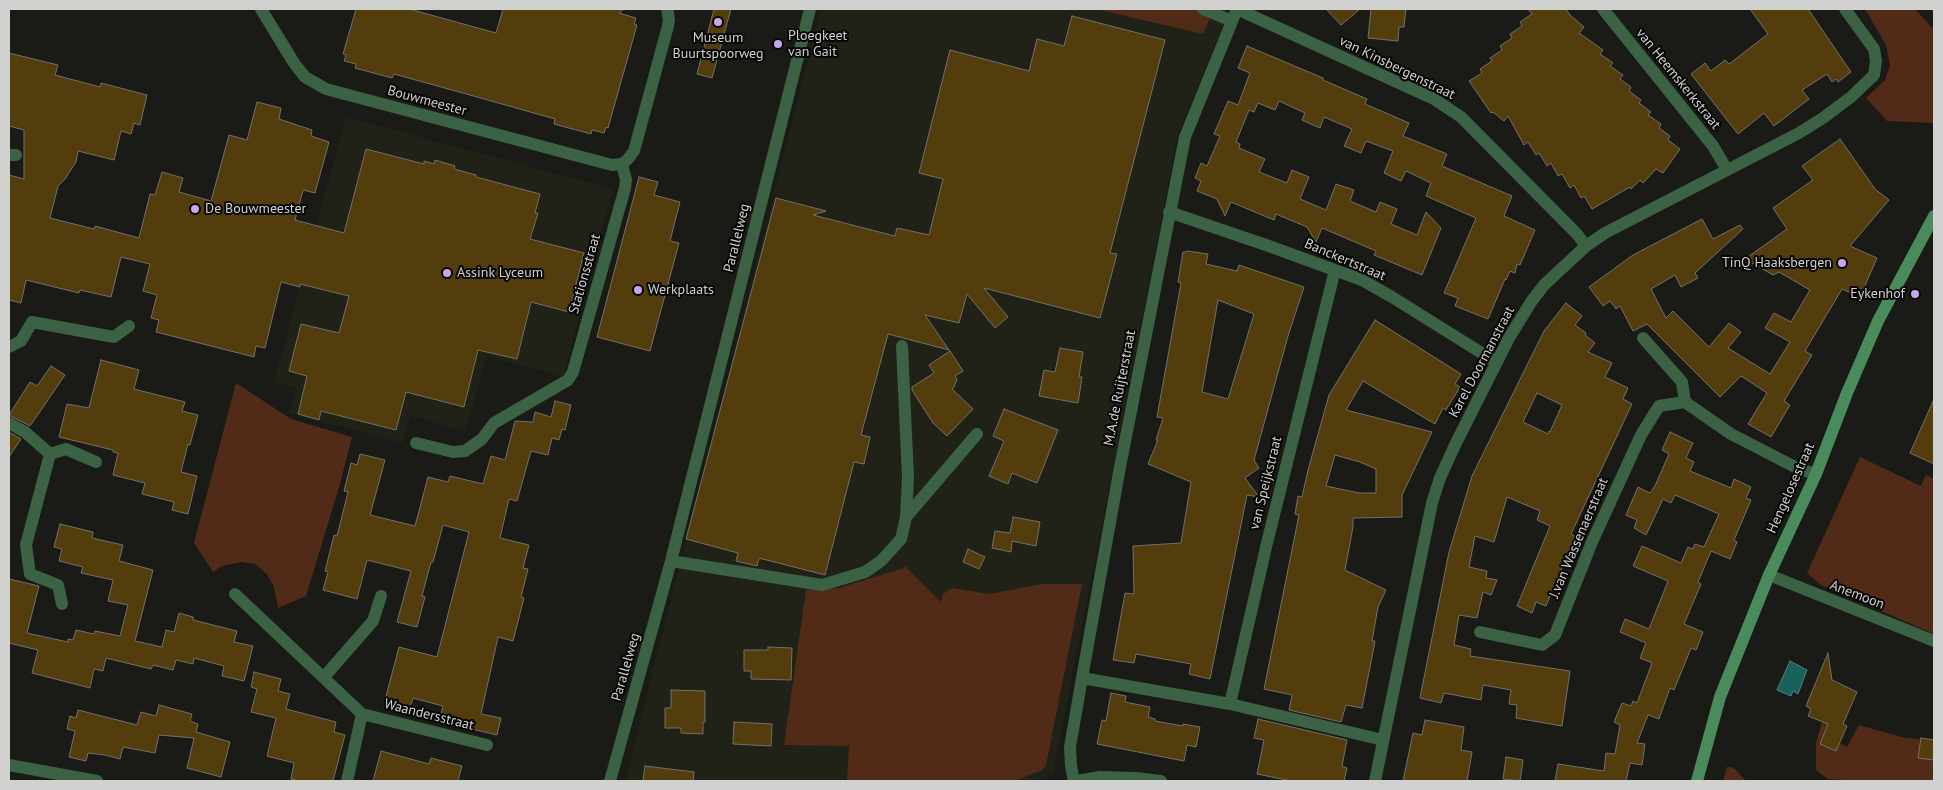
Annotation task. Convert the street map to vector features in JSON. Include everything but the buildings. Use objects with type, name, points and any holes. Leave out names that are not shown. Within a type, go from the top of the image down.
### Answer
[{"type":"main road","name":"Hengelosestraat","points":[[1698,781],[1720,697],[1769,576],[1816,474],[1847,393],[1878,321],[1934,216]]},
{"type":"street","name":"Bouwmeester","points":[[261,9],[305,77],[326,90],[612,165],[622,164]]},
{"type":"street","points":[[622,164],[634,151],[668,26],[667,9]]},
{"type":"street","name":"Parallelweg","points":[[610,781],[671,561],[810,9]]},
{"type":"street","name":"van Kinsbergenstraat","points":[[1203,9],[1235,13],[1434,99],[1461,117],[1577,234],[1586,246]]},
{"type":"street","name":"van Heemskerkstraat","points":[[1603,9],[1713,146],[1727,170]]},
{"type":"street","name":"Karel Doormanstraat","points":[[1375,781],[1432,503],[1440,478],[1455,445],[1496,362],[1518,324],[1540,291],[1558,271],[1586,246],[1605,233],[1799,133],[1851,97],[1874,74],[1876,61],[1874,49],[1845,9]]},
{"type":"street","name":"M.A.de Ruijterstraat","points":[[1075,781],[1071,766],[1070,747],[1120,466],[1169,212],[1185,137],[1235,13]]},
{"type":"street","name":"Stationsstraat","points":[[416,443],[454,452],[465,451],[482,439],[494,424],[568,380],[573,372],[625,188],[626,180],[622,164]]},
{"type":"street","name":"Banckertstraat","points":[[1169,212],[1362,280],[1496,362]]},
{"type":"street","name":"van Speijkstraat","points":[[1230,704],[1267,543],[1335,270]]},
{"type":"street","points":[[9,347],[21,341],[32,322],[114,337],[129,326]]},
{"type":"street","points":[[1643,338],[1682,382],[1685,402],[1731,434],[1797,468],[1816,474]]},
{"type":"street","points":[[671,561],[822,585],[865,572],[881,561],[900,539],[906,517],[908,478],[902,346]]},
{"type":"street","name":"J.van Wassenaerstraat","points":[[1480,632],[1542,645],[1556,634],[1592,542],[1641,434],[1659,406],[1685,402]]},
{"type":"street","points":[[9,423],[25,432],[50,454]]},
{"type":"street","points":[[906,517],[977,434]]},
{"type":"street","points":[[50,454],[66,449],[96,462]]},
{"type":"street","points":[[50,454],[26,545],[30,574],[58,585],[62,604]]},
{"type":"street","name":"Anemoon","points":[[1769,576],[1934,641]]},
{"type":"street","name":"Waandersstraat","points":[[235,594],[362,714],[487,745]]},
{"type":"street","points":[[324,677],[373,621],[381,596]]},
{"type":"street","points":[[1082,678],[1230,704],[1383,740]]},
{"type":"street","name":"Waandersstraat","points":[[347,781],[362,714]]},
{"type":"street","points":[[9,765],[97,781]]},
{"type":"street","points":[[1075,781],[1100,777],[1161,781]]},
{"type":"shaded area","points":[[821,9],[1230,9],[1178,134],[1053,774],[1032,781],[625,781]]},
{"type":"shaded area","points":[[1096,9],[1214,9],[1203,34]]},
{"type":"shaded area","points":[[1865,9],[1915,9],[1934,30],[1934,123],[1887,121],[1866,98],[1885,80],[1890,66],[1886,45]]},
{"type":"shaded area","name":"Assink Lyceum","points":[[346,117],[613,189],[563,377],[486,356],[466,431],[410,416],[402,443],[289,413],[296,388],[274,382]]},
{"type":"shaded area","points":[[236,383],[291,419],[352,437],[340,484],[306,596],[278,608],[274,587],[267,574],[255,564],[241,562],[222,566],[213,572],[194,543]]},
{"type":"shaded area","points":[[1860,457],[1921,486],[1926,475],[1934,479],[1934,634],[1821,585],[1807,573]]},
{"type":"shaded area","points":[[905,566],[941,602],[943,594],[952,588],[989,594],[1042,584],[1082,584],[1046,765],[1042,770],[1015,781],[847,781],[849,746],[784,745],[806,590],[839,588],[904,568]]},
{"type":"shaded area","points":[[1822,721],[1837,726],[1831,738],[1847,747],[1859,725],[1905,738],[1934,740],[1934,781],[1828,779],[1816,770],[1816,743]]},
{"type":"shaded area","points":[[1727,767],[1736,770],[1746,781],[1723,781]]},
{"type":"water","points":[[1790,661],[1807,670],[1798,694],[1793,691],[1791,696],[1777,690]]},
{"type":"place","name":"Museum Buurtspoorweg","points":[[718,22]]},
{"type":"place","name":"Ploegkeet van Gait","points":[[778,44]]},
{"type":"place","name":"De Bouwmeester","points":[[195,209]]},
{"type":"place","name":"TinQ Haaksbergen","points":[[1842,263]]},
{"type":"place","name":"Assink Lyceum","points":[[447,273]]},
{"type":"place","name":"Werkplaats","points":[[638,290]]},
{"type":"place","name":"Eykenhof","points":[[1915,294]]}]
